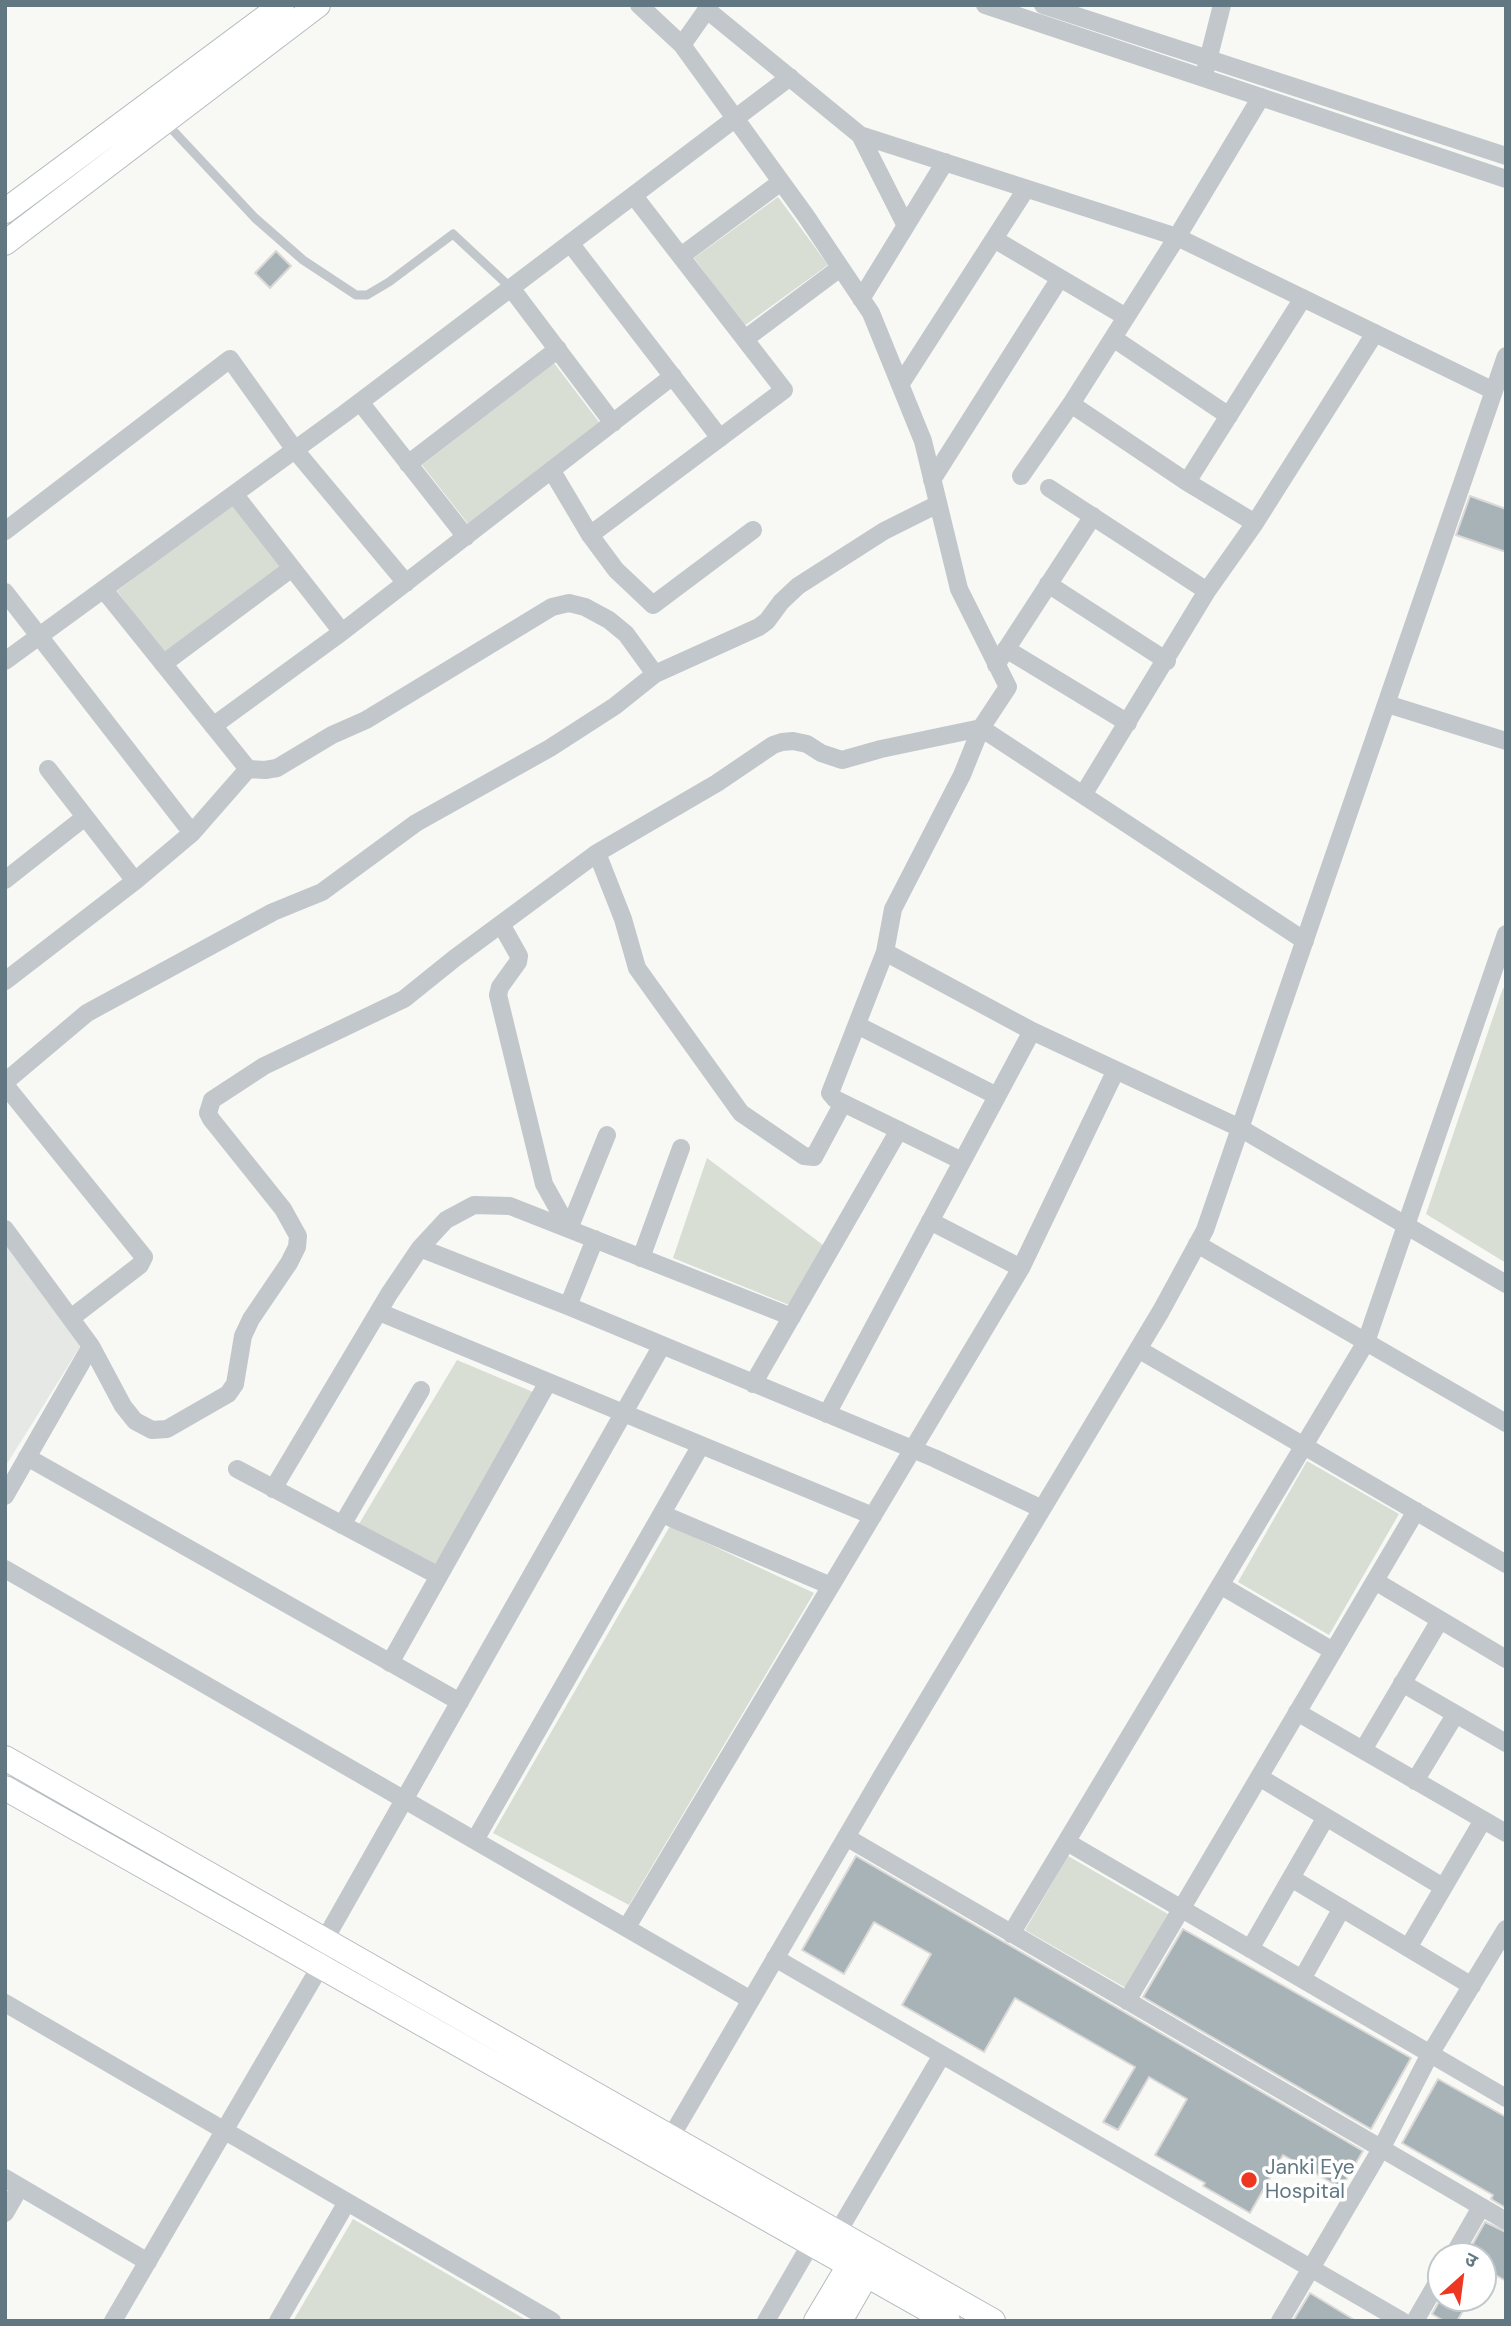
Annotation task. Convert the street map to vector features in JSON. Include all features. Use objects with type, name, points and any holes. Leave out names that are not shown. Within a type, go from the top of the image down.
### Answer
[{"type":"street","points":[[5,243],[164,122],[189,89],[282,5]]},
{"type":"street","points":[[5,211],[318,5]]},
{"type":"street","points":[[639,5],[682,44],[871,313],[923,441],[959,589],[1008,687],[981,728],[962,775],[893,909],[885,952],[830,1093],[843,1103],[962,1161]]},
{"type":"street","points":[[985,5],[1506,178]]},
{"type":"street","points":[[1043,5],[1506,156]]},
{"type":"street","points":[[1203,78],[1223,5]]},
{"type":"street","points":[[682,44],[708,7],[860,135],[1177,237],[1494,391]]},
{"type":"street","points":[[5,661],[235,495],[790,77]]},
{"type":"street","points":[[1021,476],[1071,404],[1177,237],[1261,97]]},
{"type":"street","points":[[860,135],[906,226]]},
{"type":"street","points":[[861,299],[945,162]]},
{"type":"street","points":[[681,256],[781,182]]},
{"type":"street","points":[[900,385],[1026,188]]},
{"type":"street","points":[[590,535],[784,390],[634,196]]},
{"type":"street","points":[[993,239],[1126,317]]},
{"type":"street","points":[[570,243],[720,438]]},
{"type":"street","points":[[745,339],[840,268]]},
{"type":"street","points":[[932,480],[1060,278]]},
{"type":"street","points":[[511,288],[613,423]]},
{"type":"street","points":[[1187,482],[1303,298]]},
{"type":"street","points":[[1083,795],[1167,661],[1207,591],[1255,523],[1375,333]]},
{"type":"street","points":[[1113,338],[1229,416]]},
{"type":"street","points":[[408,464],[558,349]]},
{"type":"street","points":[[665,2147],[846,1837],[1138,1349],[1205,1230],[1506,356]]},
{"type":"street","points":[[5,531],[230,359],[295,450],[406,583]]},
{"type":"street","points":[[213,726],[342,632],[673,376]]},
{"type":"street","points":[[360,402],[466,537]]},
{"type":"street","points":[[1071,404],[1187,482],[1255,523]]},
{"type":"street","points":[[552,471],[590,535],[617,570],[653,606],[753,530]]},
{"type":"street","points":[[1049,488],[1207,591]]},
{"type":"street","points":[[235,495],[342,632]]},
{"type":"street","points":[[71,1318],[141,1265],[144,1256],[5,1083],[87,1013],[273,912],[322,892],[416,823],[550,748],[615,706],[655,674],[759,626],[767,621],[781,602],[798,586],[884,531],[938,504]]},
{"type":"street","points":[[996,664],[1093,516]]},
{"type":"street","points":[[163,664],[292,568]]},
{"type":"street","points":[[1048,584],[1167,661]]},
{"type":"street","points":[[104,590],[248,769],[277,768],[331,735],[366,720],[552,607],[569,603],[586,607],[609,620],[625,634],[655,674]]},
{"type":"street","points":[[5,592],[192,833]]},
{"type":"street","points":[[1006,649],[1128,723]]},
{"type":"street","points":[[1387,704],[1506,741]]},
{"type":"street","points":[[5,1229],[91,1346],[123,1406],[135,1421],[152,1430],[167,1429],[228,1394],[235,1384],[243,1336],[251,1319],[289,1263],[297,1247],[298,1236],[283,1209],[211,1119],[208,1113],[212,1100],[264,1066],[404,999],[597,853],[717,783],[773,744],[782,742],[807,744],[821,753],[842,760],[981,728],[1305,941]]},
{"type":"street","points":[[48,769],[135,881]]},
{"type":"street","points":[[5,981],[135,881],[192,833],[248,769]]},
{"type":"street","points":[[5,880],[85,817]]},
{"type":"street","points":[[597,853],[623,919],[636,968],[741,1113],[804,1156],[814,1157],[843,1103]]},
{"type":"street","points":[[502,924],[520,956],[500,987],[498,995],[544,1184],[569,1229]]},
{"type":"street","points":[[1011,1934],[1366,1342],[1405,1226],[1501,963],[1506,934]]},
{"type":"street","points":[[885,952],[1032,1031],[1240,1128],[1506,1284]]},
{"type":"street","points":[[857,1025],[997,1096]]},
{"type":"street","points":[[827,1414],[1032,1031]]},
{"type":"street","points":[[626,1927],[1021,1268],[1115,1070]]},
{"type":"street","points":[[753,1384],[899,1130]]},
{"type":"street","points":[[569,1229],[607,1135]]},
{"type":"street","points":[[641,1258],[681,1148]]},
{"type":"street","points":[[273,1489],[420,1248],[446,1220],[474,1205],[510,1206],[792,1317]]},
{"type":"street","points":[[930,1221],[1021,1268]]},
{"type":"street","points":[[568,1306],[595,1239]]},
{"type":"street","points":[[1197,1244],[1506,1423]]},
{"type":"street","points":[[420,1248],[568,1306],[913,1450],[1042,1509]]},
{"type":"street","points":[[379,1312],[873,1516]]},
{"type":"street","points":[[5,1496],[91,1346]]},
{"type":"street","points":[[113,2321],[321,1965],[324,1941],[661,1347]]},
{"type":"street","points":[[1138,1349],[1506,1564]]},
{"type":"street","points":[[390,1663],[548,1382]]},
{"type":"street","points":[[342,1525],[421,1390]]},
{"type":"street","points":[[475,1840],[701,1445]]},
{"type":"street","points":[[27,1457],[460,1702]]},
{"type":"street","points":[[237,1469],[439,1576]]},
{"type":"street","points":[[1127,2001],[1416,1511]]},
{"type":"street","points":[[662,1514],[831,1586]]},
{"type":"street","points":[[5,1569],[751,2000]]},
{"type":"street","points":[[1375,1581],[1506,1659]]},
{"type":"street","points":[[1220,1585],[1333,1651]]},
{"type":"street","points":[[1363,1750],[1440,1620]]},
{"type":"street","points":[[1402,1683],[1506,1743]]},
{"type":"street","points":[[1297,1712],[1506,1833]]},
{"type":"street","points":[[1415,1781],[1455,1715]]},
{"type":"street","points":[[5,1758],[324,1941],[665,2147]]},
{"type":"street","points":[[1259,1777],[1443,1887]]},
{"type":"street","points":[[5,1788],[321,1965],[665,2147],[825,2237],[948,2321]]},
{"type":"street","points":[[1250,1949],[1326,1817]]},
{"type":"street","points":[[1408,1948],[1483,1820]]},
{"type":"street","points":[[846,1837],[1506,2221]]},
{"type":"street","points":[[1067,1842],[1505,2096]]},
{"type":"street","points":[[1291,1878],[1472,1986]]},
{"type":"street","points":[[1301,1979],[1342,1908]]},
{"type":"street","points":[[1280,2321],[1381,2149],[1430,2054],[1506,1929]]},
{"type":"street","points":[[775,1958],[1402,2321]]},
{"type":"street","points":[[5,2003],[552,2321]]},
{"type":"street","points":[[766,2321],[825,2237],[942,2055]]},
{"type":"street","points":[[5,2213],[13,2183],[148,2262]]},
{"type":"street","points":[[278,2321],[347,2202]]},
{"type":"street","points":[[1461,2242],[1481,2207]]},
{"type":"street","points":[[816,2321],[861,2263]]},
{"type":"street","points":[[840,2321],[861,2263]]},
{"type":"street","points":[[861,2263],[993,2321]]},
{"type":"street","points":[[1415,2321],[1427,2300]]},
{"type":"lane","points":[[164,122],[256,218],[303,260],[356,295],[367,295],[378,289],[453,234],[511,288]]},
{"type":"shaded area","points":[[778,197],[828,265],[744,326],[694,258]]},
{"type":"shaded area","points":[[554,363],[599,422],[468,524],[422,465]]},
{"type":"shaded area","points":[[234,503],[281,565],[164,653],[117,591]]},
{"type":"shaded area","points":[[1503,988],[1506,989],[1506,1263],[1426,1214]]},
{"type":"shaded area","points":[[707,1158],[823,1245],[789,1305],[673,1258]]},
{"type":"shaded area","points":[[5,1242],[81,1345],[5,1467]]},
{"type":"shaded area","points":[[457,1360],[533,1392],[434,1568],[356,1529]]},
{"type":"shaded area","points":[[1307,1461],[1399,1514],[1329,1635],[1238,1582]]},
{"type":"shaded area","points":[[670,1526],[814,1593],[629,1905],[493,1833]]},
{"type":"shaded area","points":[[1068,1856],[1168,1914],[1126,1988],[1025,1930]]},
{"type":"shaded area","points":[[353,2219],[528,2321],[293,2321]]},
{"type":"building","points":[[276,251],[291,266],[270,288],[255,273]]},
{"type":"building","points":[[1470,496],[1506,509],[1506,552],[1456,535]]},
{"type":"building","points":[[856,1856],[1363,2151],[1341,2188],[1283,2155],[1250,2213],[1203,2186],[1205,2183],[1155,2155],[1187,2099],[1149,2077],[1118,2130],[1103,2122],[1135,2067],[1015,1998],[984,2052],[902,2005],[931,1954],[874,1922],[844,1974],[802,1950]]},
{"type":"building","points":[[1183,1929],[1411,2058],[1371,2129],[1143,1997]]},
{"type":"building","points":[[1438,2079],[1506,2117],[1506,2208],[1491,2199],[1493,2195],[1402,2143]]},
{"type":"building","points":[[1485,2222],[1506,2232],[1506,2281],[1497,2276],[1497,2242],[1474,2242]]},
{"type":"building","points":[[1310,2293],[1356,2321],[1293,2321]]},
{"type":"building","points":[[1462,2312],[1457,2321],[1444,2321],[1432,2314]]},
{"type":"place","name":"Janki Eye Hospital","points":[[1249,2180]]}]
